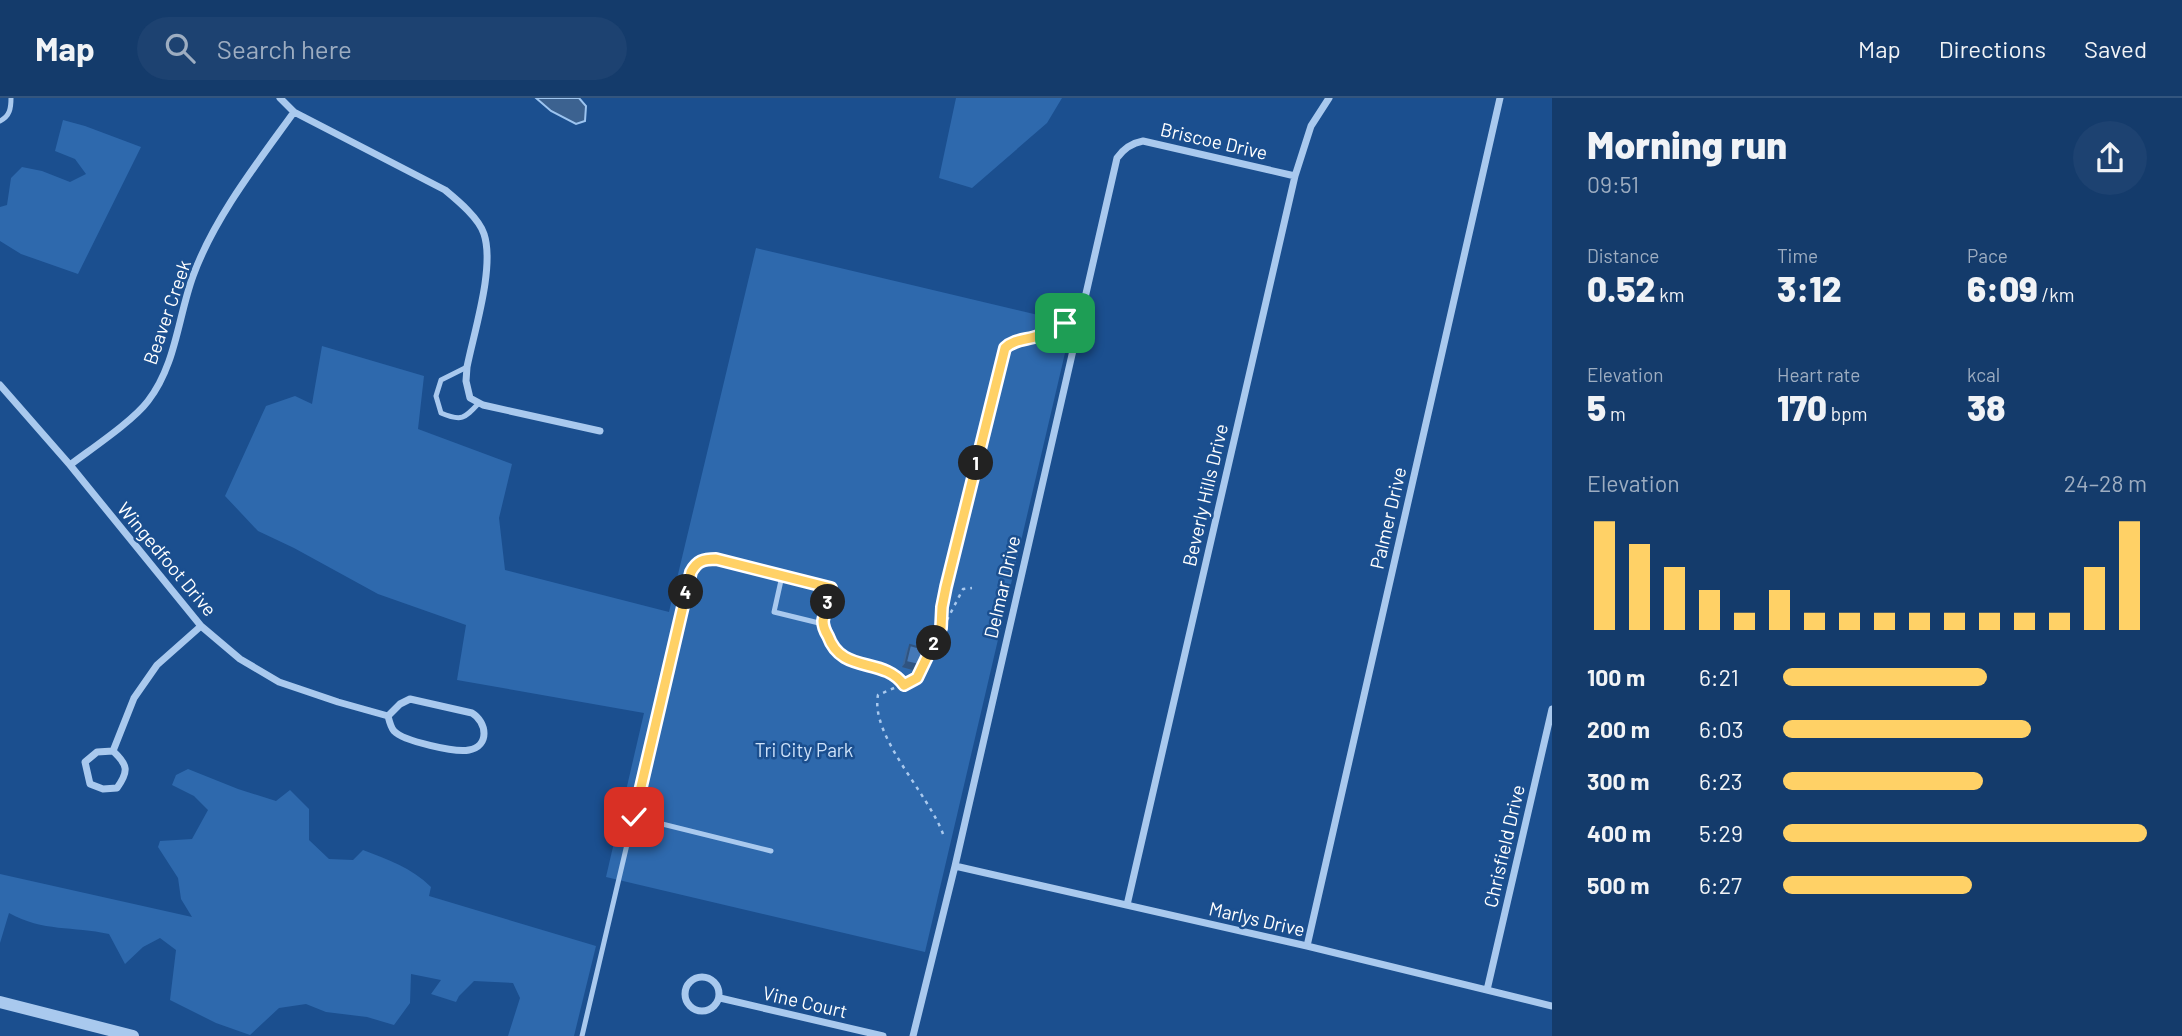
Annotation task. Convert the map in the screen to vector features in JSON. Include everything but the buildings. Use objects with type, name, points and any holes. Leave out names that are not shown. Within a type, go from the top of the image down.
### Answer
[{"type":"street","points":[[280,98],[294,112],[444,190],[465,207],[484,232],[488,262],[467,367],[466,381],[470,398],[479,403],[600,431]]},
{"type":"street","name":"Beverly Hills Drive","points":[[1127,905],[1295,176],[1311,126],[1329,98]]},
{"type":"street","name":"Palmer Drive","points":[[1307,946],[1500,98]]},
{"type":"street","name":"Beaver Creek","points":[[70,465],[148,402],[167,367],[194,274],[217,226],[294,112]]},
{"type":"street","name":"Briscoe Drive","points":[[1127,148],[1143,141],[1295,176]]},
{"type":"street","name":"Delmar Drive","points":[[913,1036],[955,866],[1114,168],[1117,158],[1127,148]]},
{"type":"street","name":"Wingedfoot Drive","points":[[1,387],[70,465],[201,626],[240,659],[279,682],[388,716]]},
{"type":"street","points":[[113,751],[134,698],[157,665],[201,626]]},
{"type":"street","points":[[410,699],[472,713],[480,718],[484,725],[483,736],[479,746],[469,750],[419,742],[406,739],[393,730],[388,716],[400,704],[410,699]]},
{"type":"street","name":"Chrisfield Drive","points":[[1487,990],[1552,709]]},
{"type":"street","points":[[113,751],[122,759],[125,767],[124,777],[117,788],[103,789],[90,784],[85,762],[97,752],[113,751]]},
{"type":"street","name":"Marlys Drive","points":[[955,866],[1307,946],[1552,1006]]},
{"type":"street","name":"Vine Court","points":[[704,976],[717,984],[720,998],[712,1008],[699,1010],[692,1008],[686,1000],[685,990],[695,977],[704,976]]},
{"type":"street","name":"Vine Court","points":[[720,998],[883,1036]]},
{"type":"street","points":[[0,1002],[133,1036]]},
{"type":"lane","points":[[0,121],[6,118],[11,108],[11,98]]},
{"type":"lane","points":[[467,367],[441,380],[436,396],[441,413],[454,419],[466,417],[479,403]]},
{"type":"lane","points":[[582,1036],[691,572],[695,564],[706,559],[716,559],[831,588],[823,624],[774,612],[782,576]]},
{"type":"lane","points":[[634,817],[771,851]]},
{"type":"path","points":[[941,628],[946,587],[1005,348],[1010,343],[1055,330],[1065,323],[1066,316]]},
{"type":"path","points":[[943,834],[931,807],[887,741],[876,705],[878,695],[917,678],[962,589],[972,588]]},
{"type":"path","points":[[823,624],[837,652],[852,662],[892,672],[904,685]]},
{"type":"green space","points":[[956,98],[1062,98],[1047,123],[972,188],[939,178]]},
{"type":"green space","points":[[63,120],[141,147],[78,274],[21,254],[0,241],[0,207],[7,205],[11,178],[22,167],[42,171],[70,182],[86,174],[75,159],[55,151]]},
{"type":"green space","name":"Tri City Park","points":[[756,248],[1072,323],[925,952],[606,877],[644,713],[457,680],[466,625],[378,594],[258,531],[225,496],[266,406],[295,396],[312,404],[322,346],[424,376],[418,429],[512,464],[499,518],[505,570],[669,612]]},
{"type":"green space","points":[[188,769],[276,801],[290,790],[309,809],[309,840],[329,859],[353,860],[363,850],[416,874],[431,887],[429,896],[596,946],[574,1036],[508,1036],[520,998],[513,983],[474,981],[456,1002],[431,994],[441,980],[411,974],[410,1003],[394,1025],[367,1017],[326,1012],[306,1004],[279,1008],[250,1035],[216,1023],[170,1000],[176,950],[160,938],[143,947],[125,964],[109,934],[46,926],[9,913],[0,943],[0,874],[192,917],[181,899],[178,878],[158,847],[160,841],[192,839],[208,810],[194,796],[172,785],[176,775]]},
{"type":"shaded area","points":[[536,98],[579,98],[586,106],[585,121],[576,124],[551,111]]},
{"type":"route","points":[[634,817],[691,572],[700,561],[716,559],[831,588],[823,624],[837,652],[852,662],[892,672],[904,685],[917,678],[941,628],[946,587],[1005,348],[1010,343],[1036,337],[1065,323]]}]
